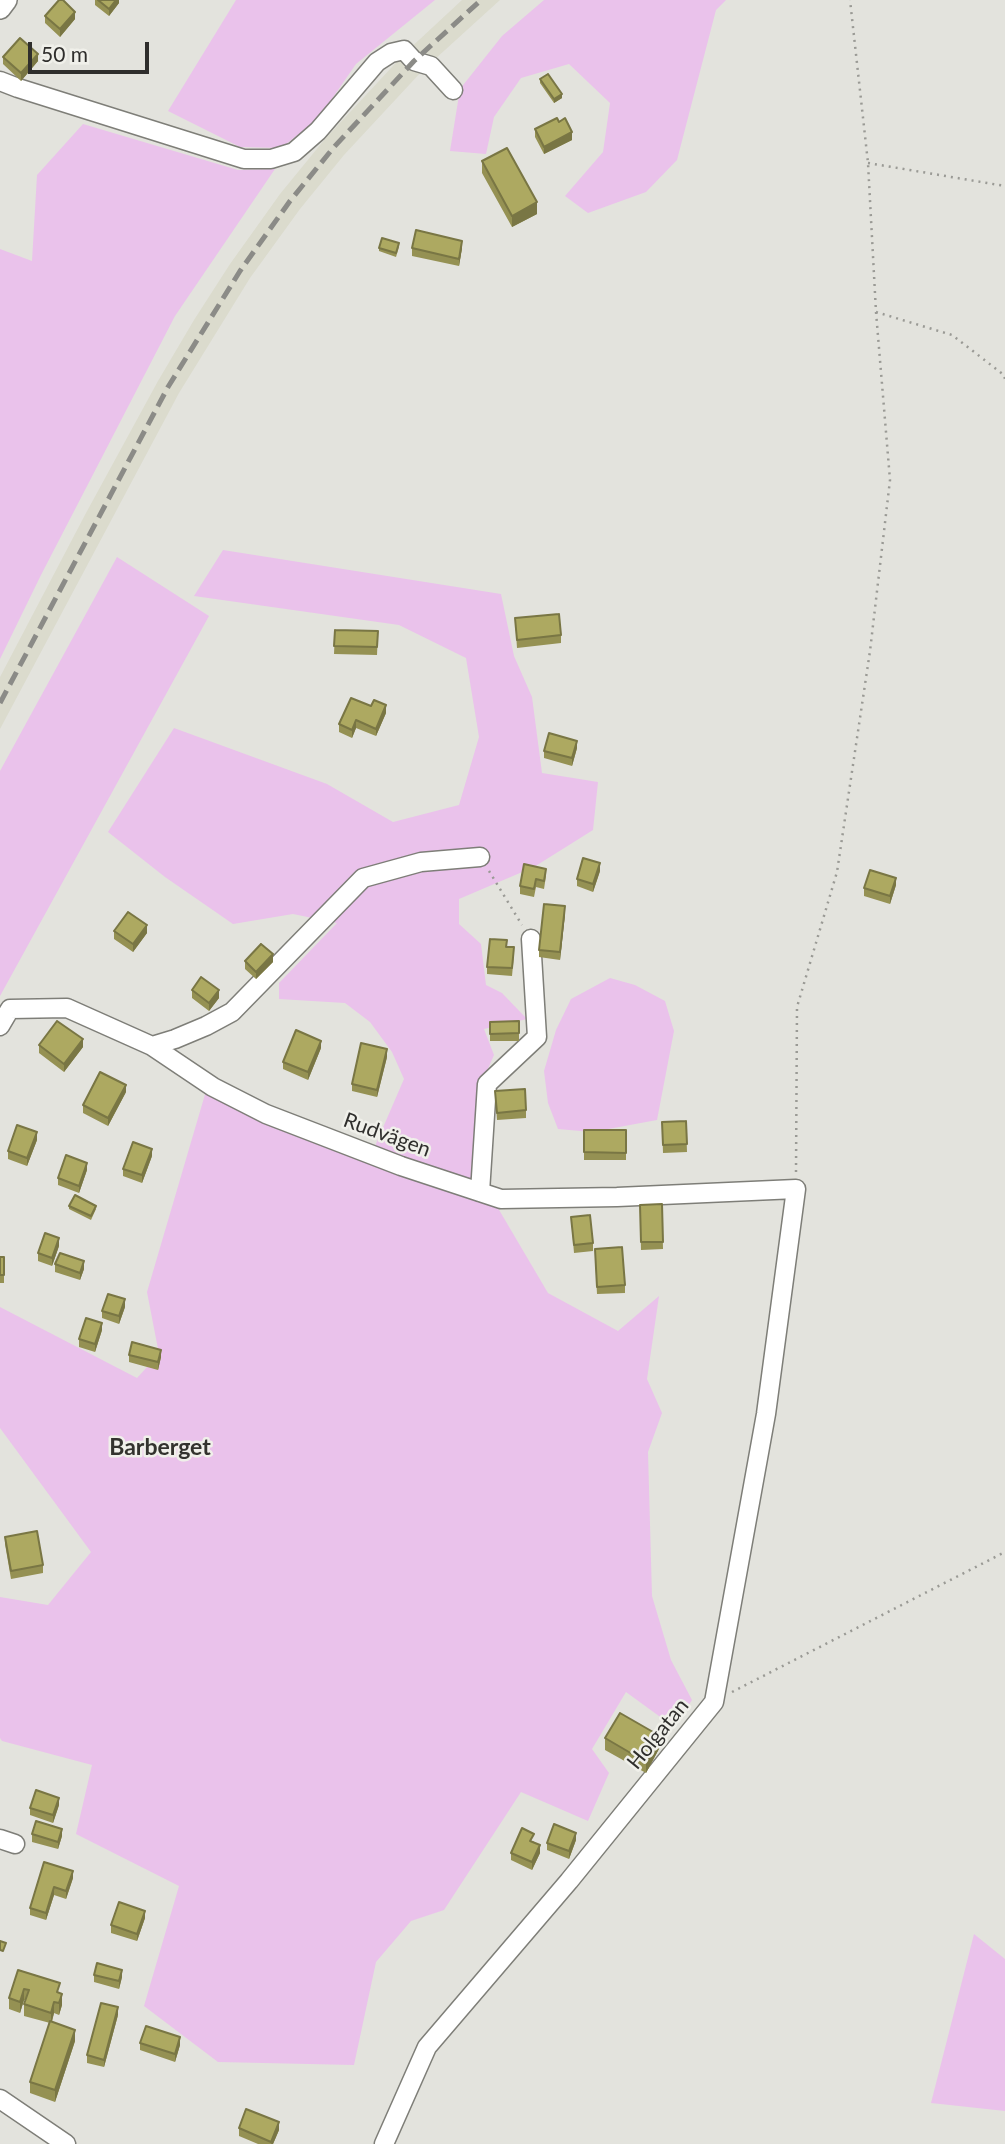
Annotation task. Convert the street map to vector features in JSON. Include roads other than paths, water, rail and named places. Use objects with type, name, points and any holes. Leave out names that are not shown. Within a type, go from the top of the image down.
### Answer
[{"type":"street","points":[[0,8],[6,0]]},
{"type":"street","points":[[0,81],[244,159],[271,159],[294,152],[318,131],[377,62],[391,53],[404,50],[414,61],[431,66],[453,90]]},
{"type":"street","points":[[152,1046],[206,1026],[232,1012],[363,878],[421,862],[480,857]]},
{"type":"street","points":[[480,1192],[487,1084],[537,1037],[531,940]]},
{"type":"street","name":"Rudvägen","points":[[0,1026],[10,1009],[67,1008],[152,1046],[213,1087],[266,1114],[401,1166],[501,1199],[796,1189]]},
{"type":"street","name":"Holgatan","points":[[384,2144],[427,2047],[569,1881],[714,1702],[766,1414],[796,1189]]},
{"type":"street","points":[[0,2099],[66,2144]]},
{"type":"railway","points":[[0,703],[168,387],[240,271],[290,201],[334,147],[414,61],[481,0]]},
{"type":"district","name":"Barberget","points":[[160,1448]]}]
